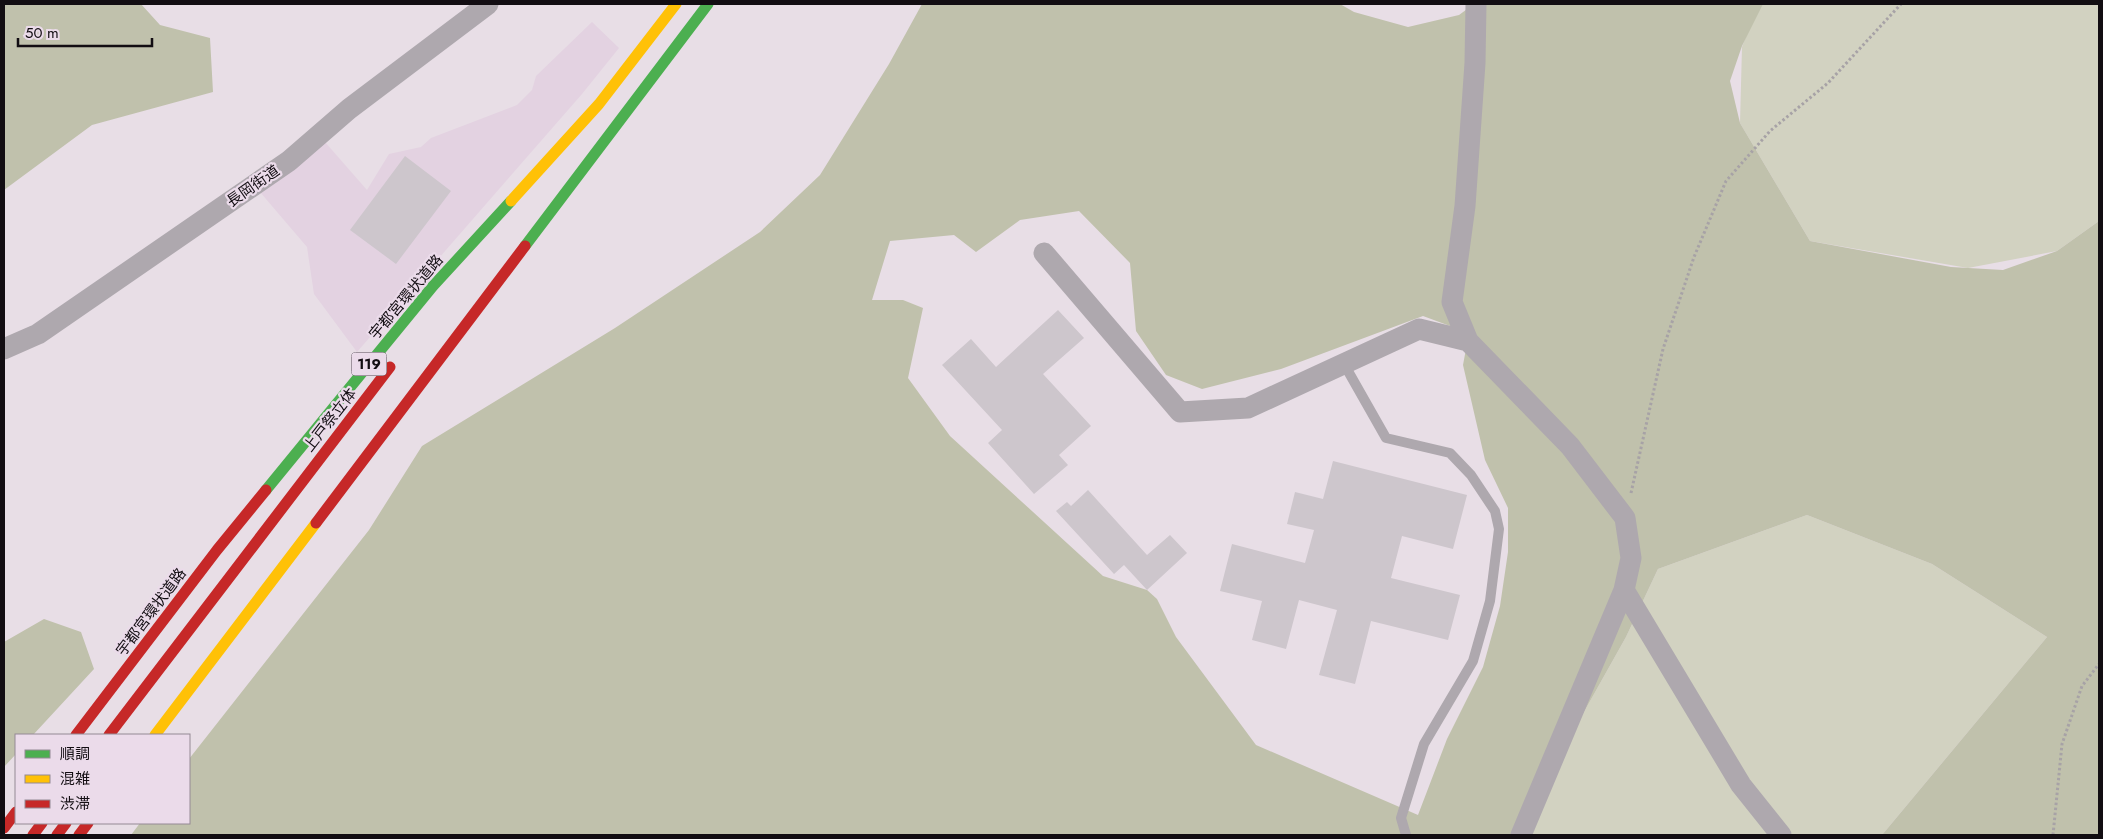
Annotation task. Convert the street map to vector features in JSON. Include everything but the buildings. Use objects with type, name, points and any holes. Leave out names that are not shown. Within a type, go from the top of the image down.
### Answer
[{"type":"highway","name":"宇都宮環状道路","points":[[77,734],[217,550],[433,286],[599,104],[676,4]]},
{"type":"highway","points":[[156,734],[708,4]]},
{"type":"highway","name":"119","points":[[484,248],[599,104]]},
{"type":"highway","points":[[481,285],[613,129]]},
{"type":"highway","name":"上戸祭立体","points":[[110,734],[400,354]]},
{"type":"highway","points":[[4,828],[15,813]]},
{"type":"highway","points":[[33,835],[41,824]]},
{"type":"highway","points":[[56,835],[65,824]]},
{"type":"highway","points":[[79,835],[87,824]]},
{"type":"street","name":"長岡街道","points":[[4,349],[38,334],[288,161],[349,109],[488,4]]},
{"type":"street","points":[[1476,4],[1475,63],[1466,206],[1452,302],[1468,341],[1570,446],[1625,518],[1631,558],[1624,590],[1521,835]]},
{"type":"street","points":[[1044,253],[1180,412],[1248,408],[1419,329],[1468,341]]},
{"type":"street","points":[[1624,590],[1741,785],[1781,835]]},
{"type":"lane","points":[[1344,364],[1386,438],[1450,453],[1471,475],[1495,511],[1499,529],[1490,601],[1473,661],[1424,744],[1401,818],[1406,835]]},
{"type":"path","points":[[1625,518],[1663,349],[1694,257],[1726,181],[1770,131],[1828,83],[1901,4]]},
{"type":"path","points":[[2053,835],[2062,744],[2082,686],[2099,664]]},
{"type":"shaded area","points":[[592,22],[619,48],[582,94],[357,352],[314,294],[307,247],[260,192],[325,142],[367,190],[389,154],[421,147],[431,138],[517,105],[532,90],[536,76]]},
{"type":"green space","points":[[4,4],[141,4],[160,25],[210,38],[213,92],[92,125],[4,190]]},
{"type":"green space","points":[[922,4],[1340,4],[1354,12],[1408,27],[1459,15],[1474,4],[1763,4],[1742,46],[1730,81],[1740,123],[1810,241],[1951,267],[2003,270],[2057,251],[2099,221],[2099,835],[1882,835],[2047,637],[1932,564],[1807,515],[1658,569],[1626,637],[1515,835],[131,835],[139,824],[190,824],[190,758],[369,530],[422,446],[615,328],[760,232],[820,175],[889,64]],"holes":[[[1079,211],[1130,263],[1136,331],[1166,375],[1202,389],[1281,369],[1423,316],[1469,333],[1463,365],[1485,460],[1508,508],[1508,552],[1500,606],[1483,667],[1447,739],[1418,815],[1256,745],[1176,637],[1157,599],[1147,590],[1103,576],[950,436],[908,378],[923,308],[903,300],[872,300],[890,241],[954,235],[976,252],[1020,220]]]},
{"type":"green space","points":[[1759,4],[2099,4],[2099,221],[2057,251],[1968,268],[1810,241],[1740,123],[1742,47]]},
{"type":"green space","points":[[1807,515],[1932,564],[2047,637],[1882,835],[1515,835],[1626,637],[1658,569]]},
{"type":"green space","points":[[44,619],[81,632],[94,669],[34,734],[15,734],[15,755],[4,767],[4,642]]},
{"type":"traffic: fast","points":[[525,246],[708,4]]},
{"type":"traffic: fast","points":[[266,490],[433,286],[511,201]]},
{"type":"traffic: slow","points":[[511,201],[599,104],[676,4]]},
{"type":"traffic: slow","points":[[156,734],[316,523]]},
{"type":"traffic: jam","points":[[316,523],[525,246]]},
{"type":"traffic: jam","points":[[110,734],[390,367]]},
{"type":"traffic: jam","points":[[77,734],[217,550],[266,490]]},
{"type":"traffic: jam","points":[[4,828],[15,813]]},
{"type":"traffic: jam","points":[[33,835],[41,824]]},
{"type":"traffic: jam","points":[[57,835],[65,824]]},
{"type":"traffic: jam","points":[[79,835],[87,824]]}]
